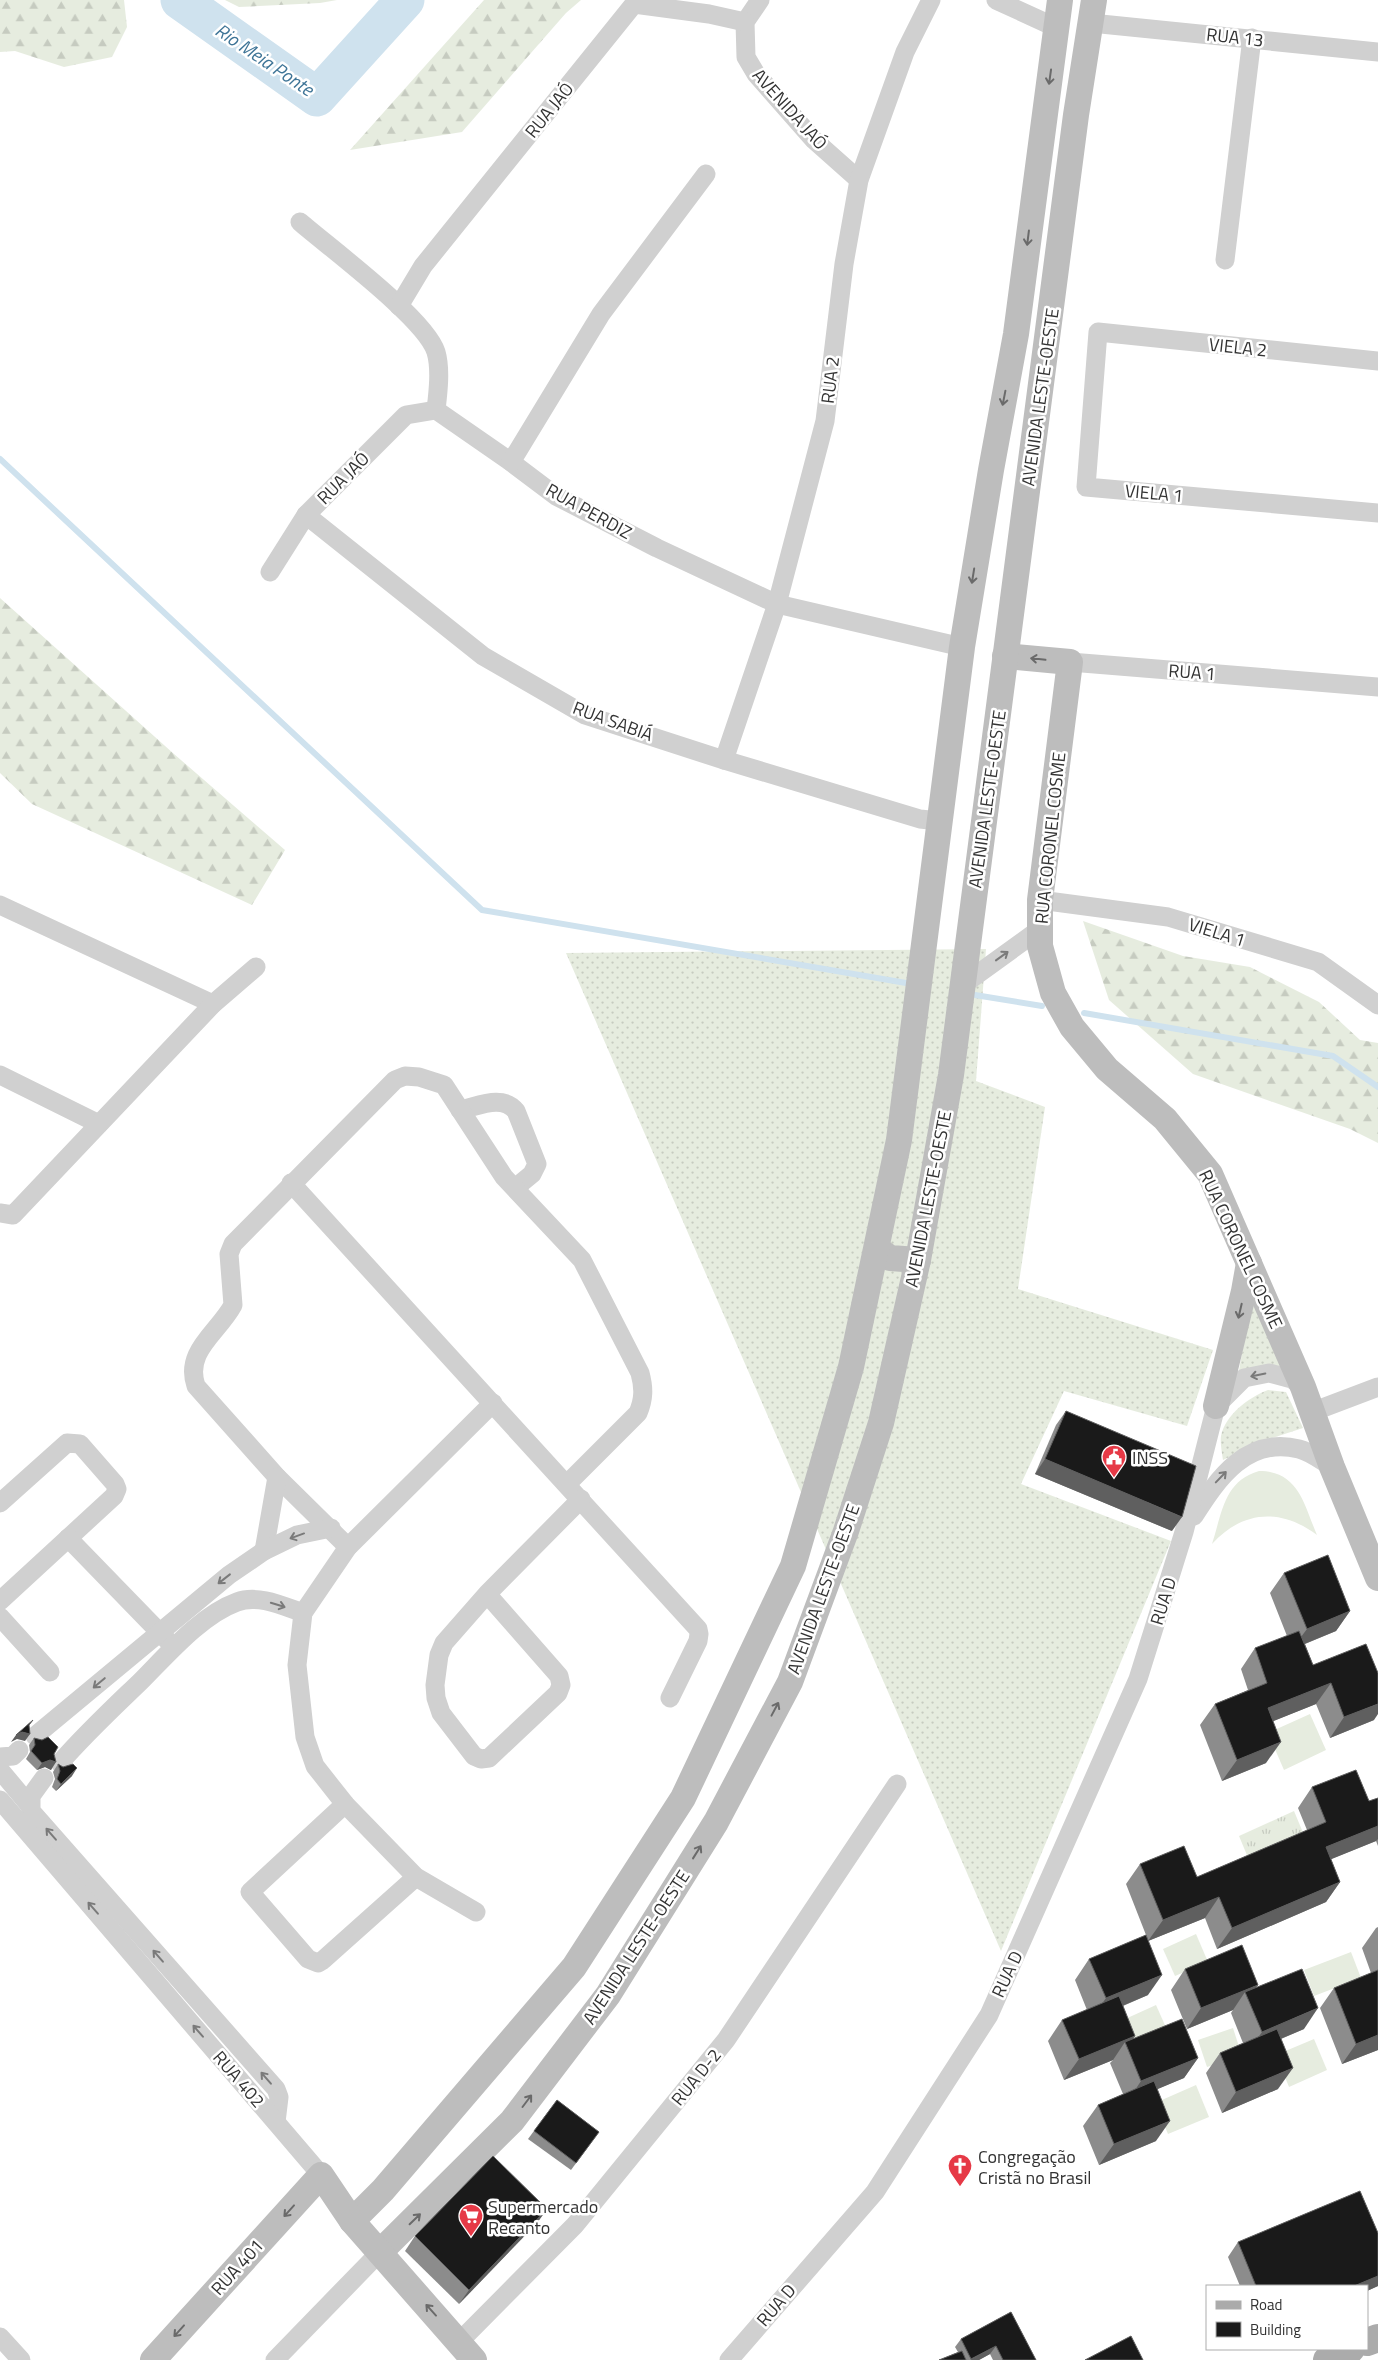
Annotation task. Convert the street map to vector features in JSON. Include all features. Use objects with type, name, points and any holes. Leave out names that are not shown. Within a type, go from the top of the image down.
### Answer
[{"type":"main road","name":"AVENIDA LESTE-OESTE","points":[[352,2221],[383,2190],[574,1967],[683,1798],[793,1566],[851,1367],[899,1140],[962,647],[978,544],[1016,334],[1058,28],[1060,0]]},
{"type":"main road","name":"AVENIDA LESTE-OESTE","points":[[380,2252],[512,2121],[608,1995],[716,1822],[790,1682],[846,1531],[881,1423],[918,1260],[934,1176],[964,984],[1076,115],[1092,12]]},
{"type":"main road","points":[[978,544],[1019,549]]},
{"type":"main road","name":"RUA 1","points":[[1005,656],[1070,662]]},
{"type":"main road","name":"RUA CORONEL COSME","points":[[1070,662],[1040,900],[1040,946],[1054,993],[1072,1027],[1107,1069],[1165,1119],[1210,1174],[1303,1387],[1332,1468],[1377,1572]]},
{"type":"main road","points":[[877,1249],[890,1258],[918,1260]]},
{"type":"main road","points":[[1216,1406],[1240,1310],[1249,1263]]},
{"type":"main road","points":[[866,1296],[879,1287],[890,1288],[898,1293],[906,1310]]},
{"type":"main road","name":"RUA 402","points":[[321,2175],[352,2221],[467,2351]]},
{"type":"main road","name":"RUA 401","points":[[153,2360],[321,2175]]},
{"type":"street","points":[[745,22],[760,0]]},
{"type":"street","name":"RUA 2","points":[[724,760],[777,604],[824,421],[844,264],[860,180],[905,52],[931,0]]},
{"type":"street","points":[[996,0],[1058,28]]},
{"type":"street","name":"RUA JAÓ","points":[[399,306],[423,266],[634,4],[709,14],[745,22]]},
{"type":"street","name":"RUA 13","points":[[1092,12],[1252,38],[1378,52]]},
{"type":"street","name":"AVENIDA JAÓ","points":[[745,22],[746,57],[756,74],[814,140],[860,180]]},
{"type":"street","points":[[1225,260],[1252,38]]},
{"type":"street","points":[[511,462],[601,314],[706,174]]},
{"type":"street","points":[[300,222],[417,321],[436,352],[438,391],[436,410]]},
{"type":"street","name":"VIELA 2","points":[[1098,332],[1378,361]]},
{"type":"street","name":"VIELA 1","points":[[1098,332],[1086,487],[1378,513]]},
{"type":"street","name":"RUA JAÓ","points":[[270,572],[306,515],[406,415],[436,410]]},
{"type":"street","name":"RUA PERDIZ","points":[[436,410],[556,496],[657,548],[777,604],[962,647]]},
{"type":"street","name":"RUA SABIÁ","points":[[306,515],[483,656],[585,715],[724,760],[920,819],[939,821]]},
{"type":"street","name":"RUA 1","points":[[1070,662],[1378,687]]},
{"type":"street","name":"VIELA 1","points":[[1040,900],[1168,917],[1318,962],[1378,1005]]},
{"type":"street","points":[[0,905],[213,1004]]},
{"type":"street","points":[[964,984],[1040,929]]},
{"type":"street","points":[[0,1213],[13,1215],[213,1004],[256,967]]},
{"type":"street","points":[[0,1075],[99,1124]]},
{"type":"street","points":[[348,1547],[331,1528],[277,1477],[196,1386],[192,1374],[197,1354],[233,1305],[228,1254],[230,1249],[291,1183],[395,1080],[405,1076],[419,1077],[444,1085],[504,1177],[582,1260],[640,1374],[643,1400],[638,1413],[566,1484]]},
{"type":"street","points":[[460,1110],[500,1101],[511,1105],[516,1111],[537,1164],[532,1174],[515,1188]]},
{"type":"street","points":[[291,1183],[698,1628],[700,1634],[698,1641],[670,1698]]},
{"type":"street","points":[[1216,1406],[1244,1378],[1269,1373],[1292,1379],[1303,1387]]},
{"type":"street","points":[[1312,1412],[1378,1388]]},
{"type":"street","points":[[476,1912],[416,1877],[345,1804],[315,1766],[305,1737],[297,1665],[303,1613],[348,1547],[494,1403]]},
{"type":"street","name":"RUA D","points":[[729,2360],[874,2192],[988,2015],[1138,1679],[1184,1532],[1216,1406]]},
{"type":"street","points":[[0,1503],[67,1443],[80,1444],[115,1484],[117,1489],[114,1496],[0,1601]]},
{"type":"street","name":"RUA D","points":[[1184,1532],[1216,1482],[1239,1459],[1271,1448],[1298,1449],[1311,1454],[1332,1468]]},
{"type":"street","points":[[264,1551],[277,1477]]},
{"type":"street","points":[[487,1594],[559,1676],[561,1685],[558,1693],[489,1758],[481,1759],[474,1756],[441,1713],[436,1698],[435,1685],[438,1654],[444,1644],[487,1594],[580,1499]]},
{"type":"street","points":[[35,1736],[229,1576],[264,1551],[296,1535],[331,1528]]},
{"type":"street","points":[[68,1538],[174,1648]]},
{"type":"street","points":[[60,1763],[174,1648],[208,1619],[237,1602],[264,1600],[303,1613]]},
{"type":"street","points":[[0,1617],[50,1672]]},
{"type":"street","points":[[0,1757],[13,1756],[19,1750]]},
{"type":"street","points":[[0,1770],[30,1806]]},
{"type":"street","points":[[44,1778],[31,1796],[31,1811],[276,2090],[279,2097],[276,2122]]},
{"type":"street","name":"RUA D-2","points":[[467,2351],[575,2225],[726,2040],[897,1784]]},
{"type":"street","name":"RUA 402","points":[[0,1800],[321,2175]]},
{"type":"street","points":[[345,1804],[250,1892],[308,1959],[318,1963],[322,1960],[416,1877]]},
{"type":"street","points":[[275,2360],[380,2252]]},
{"type":"street","points":[[0,2337],[21,2360]]},
{"type":"green space","points":[[0,0],[124,0],[127,27],[112,57],[64,67],[15,51],[0,52]]},
{"type":"green space","points":[[225,0],[337,0],[320,3],[239,7]]},
{"type":"green space","points":[[484,0],[581,0],[566,13],[462,132],[350,150]]},
{"type":"green space","points":[[0,598],[174,754],[285,850],[252,905],[32,804],[0,773]]},
{"type":"green space","points":[[1083,921],[1183,956],[1250,967],[1319,1002],[1360,1040],[1378,1043],[1378,1143],[1350,1129],[1193,1074],[1109,1000]]},
{"type":"green space","points":[[986,949],[976,1081],[1045,1107],[1018,1289],[1213,1350],[1187,1426],[1064,1391],[1021,1484],[1171,1541],[1001,1951],[566,953]]},
{"type":"green space","points":[[1254,1286],[1288,1368],[1238,1376]]},
{"type":"green space","points":[[1268,1390],[1286,1392],[1303,1428],[1263,1441],[1223,1460],[1221,1436],[1228,1421],[1246,1402]]},
{"type":"green space","points":[[1259,1471],[1283,1477],[1292,1483],[1303,1502],[1317,1535],[1290,1520],[1263,1517],[1249,1519],[1236,1524],[1212,1544],[1222,1510],[1231,1490],[1238,1482]]},
{"type":"green space","points":[[1310,1714],[1326,1750],[1284,1770],[1268,1733]]},
{"type":"green space","points":[[1294,1811],[1304,1835],[1249,1860],[1239,1836]]},
{"type":"green space","points":[[1196,1934],[1208,1962],[1175,1976],[1163,1949]]},
{"type":"green space","points":[[1351,1952],[1361,1978],[1314,1996],[1304,1970]]},
{"type":"green space","points":[[1156,2005],[1168,2032],[1136,2047],[1123,2020]]},
{"type":"green space","points":[[1233,2028],[1242,2056],[1207,2067],[1198,2040]]},
{"type":"green space","points":[[1314,2039],[1327,2070],[1289,2087],[1276,2055]]},
{"type":"green space","points":[[1196,2085],[1209,2117],[1168,2134],[1155,2103]]},
{"type":"building","name":"INSS","points":[[1066,1411],[1196,1466],[1182,1517],[1045,1459]]},
{"type":"building","points":[[1328,1555],[1350,1611],[1307,1629],[1284,1573]]},
{"type":"building","points":[[1299,1631],[1313,1665],[1366,1644],[1378,1673],[1378,1704],[1344,1717],[1331,1683],[1268,1708],[1281,1742],[1237,1760],[1215,1704],[1267,1683],[1255,1648]]},
{"type":"building","points":[[33,1720],[29,1725],[30,1734],[22,1732],[16,1735]]},
{"type":"building","points":[[48,1737],[58,1747],[54,1754],[56,1762],[50,1760],[42,1763],[31,1751],[35,1745],[34,1738],[42,1740]]},
{"type":"building","points":[[58,1764],[63,1767],[73,1764],[77,1768],[61,1784],[57,1779],[60,1771]]},
{"type":"building","points":[[1356,1770],[1369,1801],[1378,1798],[1378,1826],[1326,1847],[1340,1882],[1232,1928],[1219,1897],[1163,1920],[1140,1864],[1184,1846],[1197,1877],[1326,1822],[1312,1787]]},
{"type":"building","points":[[1146,1935],[1162,1975],[1106,1998],[1089,1959]]},
{"type":"building","points":[[1242,1945],[1258,1985],[1201,2008],[1185,1969]]},
{"type":"building","points":[[1302,1969],[1318,2008],[1262,2032],[1245,1992]]},
{"type":"building","points":[[1378,1970],[1378,2035],[1356,2044],[1334,1988]]},
{"type":"building","points":[[1119,1996],[1135,2036],[1079,2059],[1062,2020]]},
{"type":"building","points":[[1182,2019],[1198,2058],[1141,2081],[1125,2042]]},
{"type":"building","points":[[1277,2029],[1293,2068],[1236,2092],[1220,2053]]},
{"type":"building","points":[[1154,2081],[1170,2121],[1114,2144],[1098,2105]]},
{"type":"building","points":[[557,2100],[599,2132],[576,2163],[534,2131]]},
{"type":"building","name":"Supermercado Recanto","points":[[493,2156],[547,2209],[469,2290],[415,2236]]},
{"type":"building","points":[[1360,2191],[1378,2233],[1378,2276],[1356,2285],[1256,2285],[1238,2242]]},
{"type":"building","points":[[1011,2312],[1036,2360],[1003,2360],[996,2346],[971,2359],[961,2339]]},
{"type":"building","points":[[1131,2336],[1143,2360],[1085,2360]]},
{"type":"building","points":[[962,2351],[966,2360],[939,2360]]},
{"type":"waterway","name":"Rio Meia Ponte","points":[[180,0],[317,97],[405,0]]},
{"type":"waterway","points":[[0,459],[482,910],[912,984]]},
{"type":"waterway","points":[[975,995],[1042,1006]]},
{"type":"waterway","points":[[1084,1013],[1333,1056],[1378,1087]]},
{"type":"place","name":"INSS","points":[[1114,1478]]},
{"type":"place","name":"Congregação Cristã no Brasil","points":[[960,2187]]},
{"type":"place","name":"Supermercado Recanto","points":[[471,2237]]}]
